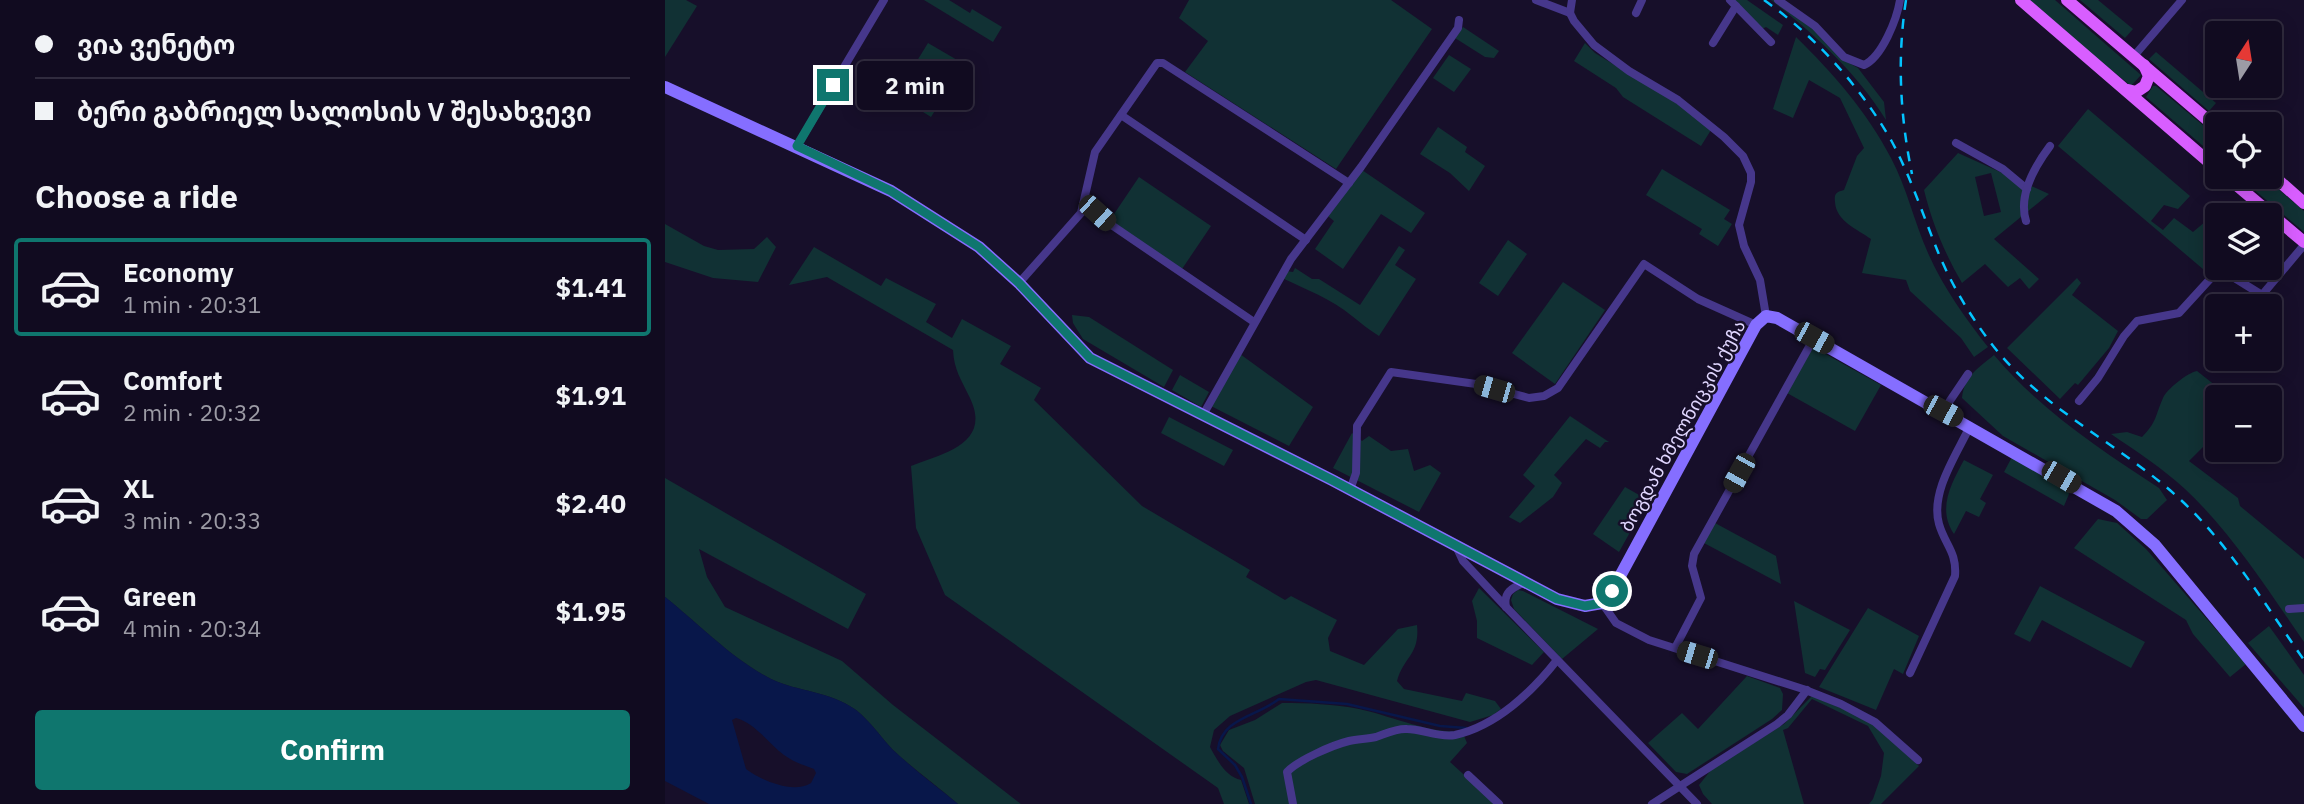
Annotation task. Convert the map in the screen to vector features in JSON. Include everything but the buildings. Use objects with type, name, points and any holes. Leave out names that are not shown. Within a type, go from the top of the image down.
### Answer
[{"type":"main road","points":[[2021,0],[2205,158]]},
{"type":"main road","points":[[2067,0],[2205,118]]},
{"type":"main road","points":[[2127,90],[2136,92],[2145,86],[2149,76],[2139,60]]},
{"type":"main road","points":[[665,87],[891,191],[979,247],[1019,283],[1090,358],[1557,599],[1585,606],[1602,603]]},
{"type":"main road","points":[[2282,184],[2304,203]]},
{"type":"main road","points":[[2241,189],[2304,244]]},
{"type":"main road","name":"ბოგდან ხმელნიცკის ქუჩა","points":[[1602,603],[1640,540],[1756,325],[1766,316],[1777,318],[1970,426],[2103,502],[2134,525],[2155,545],[2304,726]]},
{"type":"street","points":[[797,146],[884,0]]},
{"type":"street","points":[[1536,0],[1570,13],[1582,32],[1601,51],[1678,100],[1743,156],[1751,173],[1751,182],[1739,225],[1744,246],[1760,280],[1766,316]]},
{"type":"street","points":[[1570,13],[1572,0]]},
{"type":"street","points":[[1636,13],[1642,0]]},
{"type":"street","points":[[1778,0],[1815,26],[1844,57],[1864,65],[1872,59],[1896,19],[1900,0]]},
{"type":"street","points":[[2139,60],[2182,0]]},
{"type":"street","points":[[1713,43],[1733,3],[1771,42]]},
{"type":"street","points":[[1203,415],[1291,259],[1349,183],[1458,27],[1459,20]]},
{"type":"street","points":[[1019,283],[1076,221],[1084,207],[1095,152],[1157,63],[1163,63],[1349,183]]},
{"type":"street","points":[[1121,115],[1306,240]]},
{"type":"street","points":[[1956,143],[2003,169],[2027,189]]},
{"type":"street","points":[[2026,220],[2024,213],[2027,189],[2036,165],[2050,146]]},
{"type":"street","points":[[1084,207],[1097,213],[1110,225],[1254,322]]},
{"type":"street","points":[[2079,401],[2098,378],[2123,336],[2137,321],[2179,313],[2211,278],[2233,277],[2262,295],[2304,244]]},
{"type":"street","points":[[1350,490],[1356,473],[1357,426],[1391,373],[1476,384],[1520,397],[1544,396],[1558,388],[1643,264],[1698,299],[1756,325]]},
{"type":"street","points":[[1675,648],[1701,598],[1692,566],[1695,554],[1814,338]]},
{"type":"street","points":[[1943,411],[1968,374]]},
{"type":"street","points":[[1910,673],[1955,576],[1956,563],[1939,524],[1938,505],[1941,489],[1970,426]]},
{"type":"street","points":[[1456,545],[1463,561],[1697,804]]},
{"type":"street","points":[[1506,607],[1504,599],[1509,590],[1525,582]]},
{"type":"street","points":[[1602,603],[1616,623],[1649,640],[1807,690],[1875,722],[1918,760]]},
{"type":"street","points":[[2289,609],[2304,608]]},
{"type":"street","points":[[1293,804],[1287,772],[1294,765],[1349,741],[1367,739],[1405,728],[1450,736],[1464,732],[1485,723],[1510,707],[1542,679],[1557,660]]},
{"type":"street","points":[[1652,804],[1777,724],[1788,715],[1807,690]]},
{"type":"street","points":[[1468,775],[1499,804]]},
{"type":"green space","points":[[665,0],[686,0],[697,6],[665,57]]},
{"type":"green space","points":[[924,0],[949,0],[970,13],[972,9],[1002,27],[993,42]]},
{"type":"green space","points":[[1189,0],[1391,0],[1432,29],[1336,169],[1185,72],[1208,41],[1179,18]]},
{"type":"green space","points":[[1734,0],[1747,0],[1783,25],[1778,35],[1766,27],[1762,29]]},
{"type":"green space","points":[[1771,0],[1812,25],[1849,63],[1858,68],[1884,102],[1886,120],[1862,86],[1834,55]]},
{"type":"green space","points":[[2026,0],[2055,0],[2141,75],[2131,86]]},
{"type":"green space","points":[[2080,0],[2098,0],[2133,29],[2125,38]]},
{"type":"green space","points":[[1463,27],[1499,51],[1494,58],[1485,57],[1455,38]]},
{"type":"green space","points":[[1796,37],[1848,94],[1891,158],[1940,278],[1988,347],[1974,357],[1961,338],[1910,291],[1906,280],[1862,273],[1871,239],[1843,219],[1835,202],[1835,195],[1844,190],[1857,156],[1864,148],[1840,98],[1809,80],[1793,118],[1773,109]]},
{"type":"green space","points":[[928,43],[964,64],[931,117],[896,95]]},
{"type":"green space","points":[[1585,43],[1595,53],[1678,104],[1711,130],[1701,146],[1623,97],[1616,88],[1574,61]]},
{"type":"green space","points":[[2156,52],[2205,94],[2205,98],[2210,98],[2216,103],[2209,111],[2149,59]]},
{"type":"green space","points":[[1449,55],[1471,69],[1454,92],[1433,78]]},
{"type":"green space","points":[[2153,86],[2156,86],[2205,127],[2205,148],[2146,97]]},
{"type":"green space","points":[[2088,109],[2190,196],[2178,209],[2164,205],[2151,221],[2163,230],[2174,218],[2193,232],[2205,222],[2205,271],[2058,146]]},
{"type":"green space","points":[[1438,127],[1467,147],[1465,152],[1485,166],[1469,191],[1450,173],[1420,154]]},
{"type":"green space","points":[[1958,153],[2049,194],[1994,239],[2039,279],[2029,289],[2020,278],[2008,287],[1985,264],[1962,283],[1940,238],[1924,190]],"holes":[[[1991,173],[2001,212],[1984,216],[1975,177]]]},
{"type":"green space","points":[[1662,169],[1730,210],[1724,219],[1732,224],[1718,246],[1699,234],[1702,229],[1646,195]]},
{"type":"green space","points":[[1362,170],[1425,213],[1411,233],[1381,214],[1343,269],[1315,249],[1334,221],[1328,216]]},
{"type":"green space","points":[[1139,177],[1211,226],[1182,269],[1110,220]]},
{"type":"green space","points":[[2253,189],[2278,189],[2304,211],[2304,232],[2282,213],[2282,203],[2270,203]]},
{"type":"green space","points":[[665,224],[704,246],[718,250],[754,249],[767,237],[776,247],[758,282],[713,278],[665,262]]},
{"type":"green space","points":[[1508,240],[1527,254],[1498,296],[1479,283]]},
{"type":"green space","points":[[1399,246],[1405,250],[1395,265],[1416,279],[1379,336],[1336,304],[1282,278],[1286,271],[1293,272],[1295,268],[1312,279],[1319,279],[1360,305]]},
{"type":"green space","points":[[814,247],[881,286],[886,278],[936,304],[926,322],[952,338],[962,319],[1011,346],[1000,364],[1041,388],[1034,400],[1142,506],[1250,570],[1246,577],[1285,600],[1291,596],[1337,620],[1328,638],[1330,651],[1364,665],[1398,629],[1417,625],[1414,649],[1397,681],[1404,689],[1462,701],[1466,693],[1495,701],[1501,709],[1493,715],[1470,722],[1316,680],[1306,682],[1230,716],[1214,730],[1210,747],[1226,772],[1241,780],[1249,804],[1224,804],[1218,788],[945,595],[916,528],[911,466],[962,444],[975,425],[975,412],[956,369],[953,350],[827,277],[789,285]]},
{"type":"green space","points":[[2077,278],[2081,283],[2072,295],[2118,331],[2109,348],[2078,385],[2075,383],[2060,399],[2007,348]]},
{"type":"green space","points":[[1563,282],[1605,310],[1555,384],[1512,353]]},
{"type":"green space","points":[[1072,315],[1089,317],[1173,370],[1164,387],[1083,339],[1073,323]]},
{"type":"green space","points":[[1813,347],[1881,385],[1855,431],[1787,393]]},
{"type":"green space","points":[[1240,354],[1313,407],[1289,446],[1211,406]]},
{"type":"green space","points":[[1994,355],[2051,411],[2159,488],[2167,500],[2147,519],[2141,519],[2115,500],[2003,436],[1962,398],[1969,379]]},
{"type":"green space","points":[[2197,371],[2215,385],[2205,385],[2205,445],[2189,461],[2238,498],[2240,506],[2304,559],[2304,642],[2248,562],[2202,506],[2167,474],[2111,434],[2127,432],[2142,437],[2153,423],[2165,394]]},
{"type":"green space","points":[[1180,375],[1209,392],[1201,407],[1172,390]]},
{"type":"green space","points":[[1570,416],[1609,442],[1605,442],[1600,448],[1586,439],[1554,475],[1562,483],[1553,497],[1520,523],[1509,517],[1535,486],[1523,475]]},
{"type":"green space","points":[[1169,417],[1233,450],[1224,466],[1161,433]]},
{"type":"green space","points":[[1352,433],[1362,441],[1369,436],[1391,451],[1408,449],[1414,471],[1430,465],[1441,473],[1419,512],[1333,468]]},
{"type":"green space","points":[[2012,457],[2067,489],[2069,494],[2064,506],[2004,472]]},
{"type":"green space","points":[[1964,460],[1993,475],[1980,499],[1986,503],[1979,517],[1966,511],[1954,534],[1949,525],[1946,506],[1951,487]]},
{"type":"green space","points":[[665,478],[866,594],[848,629],[699,549],[707,577],[725,607],[842,661],[893,705],[1021,804],[958,804],[892,749],[856,710],[836,699],[781,683],[757,671],[665,597]]},
{"type":"green space","points":[[1625,487],[1648,500],[1619,552],[1593,534]]},
{"type":"green space","points":[[2098,519],[2117,523],[2146,549],[2246,664],[2230,677],[2193,634],[2186,620],[2074,548]]},
{"type":"green space","points":[[1715,523],[1776,556],[1781,584],[1704,543]]},
{"type":"green space","points":[[2040,586],[2145,642],[2131,668],[2042,620],[2030,642],[2014,634]]},
{"type":"green space","points":[[1479,588],[1544,652],[1532,665],[1477,638],[1477,621],[1472,601]]},
{"type":"green space","points":[[1518,590],[1598,629],[1562,659],[1514,609],[1511,600]]},
{"type":"green space","points":[[1794,601],[1850,630],[1825,670],[1820,669],[1815,677],[1805,673]]},
{"type":"green space","points":[[1868,608],[1919,636],[1903,674],[1894,669],[1876,710],[1819,687]]},
{"type":"green space","points":[[2269,626],[2304,675],[2304,708],[2248,643]]},
{"type":"green space","points":[[1747,676],[1780,688],[1783,694],[1782,710],[1772,719],[1687,774],[1676,772],[1648,743],[1682,713],[1698,729]]},
{"type":"green space","points":[[1812,696],[1855,714],[1875,726],[1919,766],[1881,804],[1869,804],[1881,776],[1884,753],[1868,726],[1812,699],[1788,728],[1783,730],[1804,804],[1712,804],[1699,785],[1711,770],[1784,724]]},
{"type":"green space","points":[[1282,703],[1350,707],[1438,730],[1462,731],[1467,743],[1450,762],[1496,804],[1255,804],[1244,768],[1223,751],[1220,745],[1229,730],[1255,720]]},
{"type":"shaded area","points":[[665,597],[757,671],[781,683],[836,699],[856,710],[892,749],[958,804],[709,804],[665,781]],"holes":[[[736,718],[784,755],[814,769],[816,773],[811,783],[787,787],[769,782],[746,769],[732,720]]]},
{"type":"waterway","points":[[1251,804],[1235,765],[1218,749],[1221,739],[1233,724],[1279,699],[1347,704],[1440,726],[1466,728]]},
{"type":"railway","points":[[1764,0],[1819,46],[1865,100],[1891,140],[1904,167],[1950,277],[1970,314],[1994,347],[2037,391],[2135,462],[2182,501],[2216,537],[2247,577],[2304,660]]},
{"type":"railway","points":[[1906,0],[1901,44],[1901,87],[1912,174]]},
{"type":"route","points":[[833,85],[797,146],[891,191],[979,247],[1019,283],[1090,358],[1332,480],[1557,599],[1585,606],[1602,603],[1612,591]]}]
